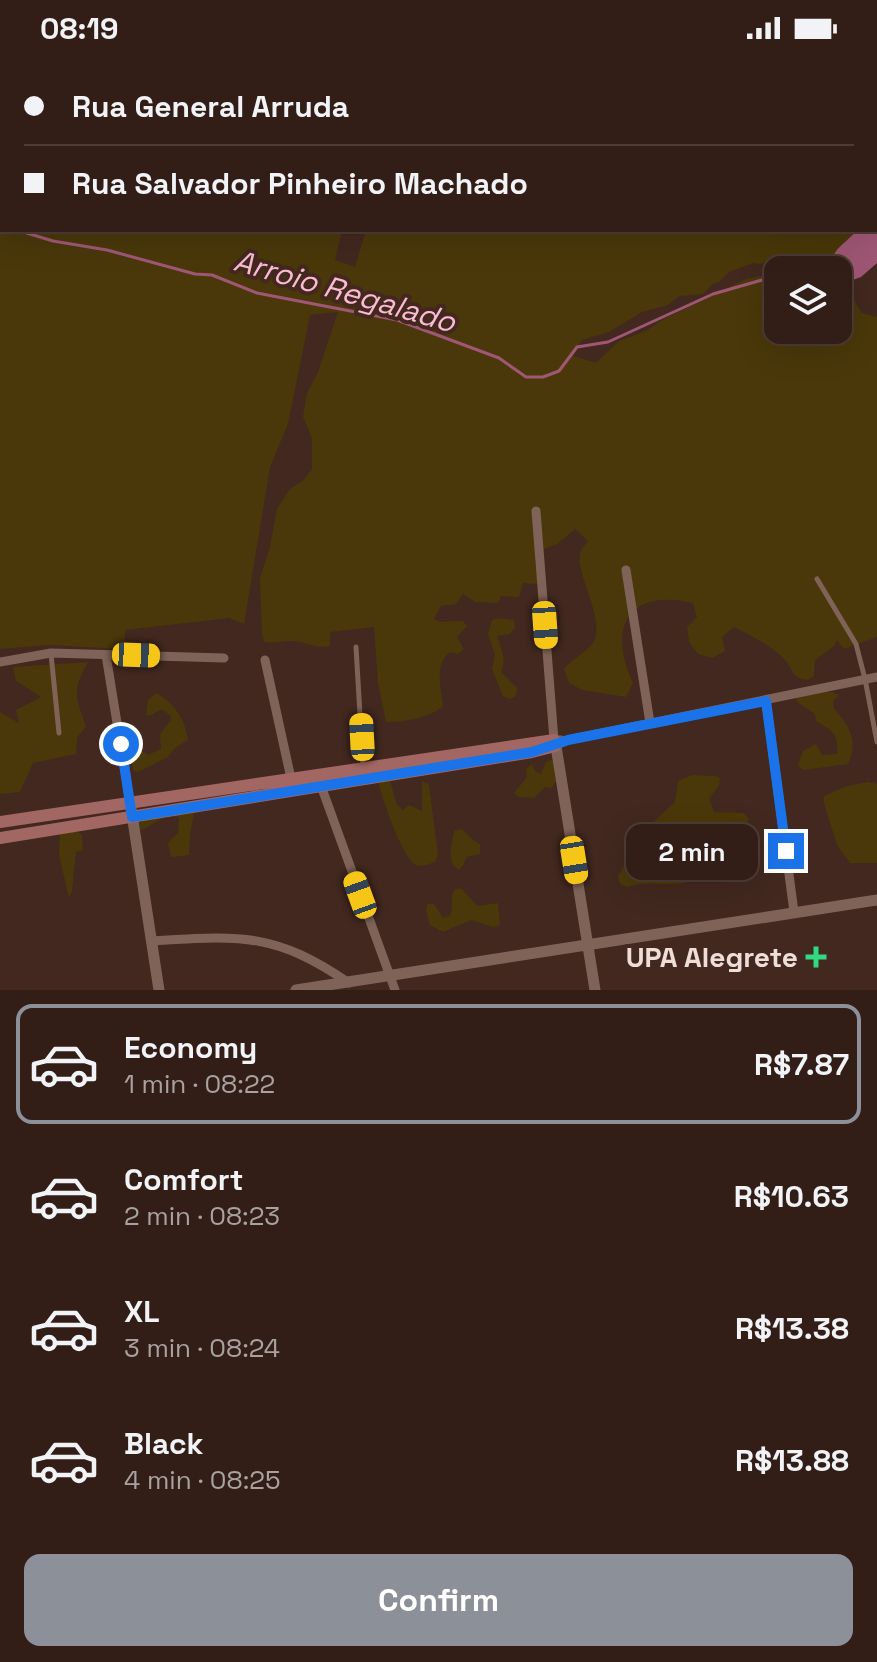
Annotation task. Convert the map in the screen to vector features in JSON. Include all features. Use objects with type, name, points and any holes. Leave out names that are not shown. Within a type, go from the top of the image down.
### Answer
[{"type":"main road","points":[[320,780],[364,768],[559,742]]},
{"type":"main road","points":[[0,838],[131,810],[320,780],[532,752],[559,742]]},
{"type":"main road","points":[[0,822],[131,810]]},
{"type":"street","points":[[536,511],[559,742],[595,990]]},
{"type":"street","points":[[626,570],[650,723]]},
{"type":"street","points":[[0,662],[51,653],[224,658]]},
{"type":"street","points":[[106,655],[159,990]]},
{"type":"street","points":[[265,660],[293,785]]},
{"type":"street","points":[[559,742],[877,677]]},
{"type":"street","points":[[766,701],[794,912]]},
{"type":"street","points":[[320,780],[395,990]]},
{"type":"street","points":[[296,990],[877,900]]},
{"type":"street","points":[[151,941],[252,938],[296,952],[325,966],[349,983]]},
{"type":"street","points":[[319,986],[332,990]]},
{"type":"lane","points":[[817,579],[851,633],[865,679],[877,742]]},
{"type":"lane","points":[[356,647],[364,768]]},
{"type":"lane","points":[[51,653],[59,733]]},
{"type":"shaded area","points":[[0,232],[342,232],[335,260],[355,267],[365,232],[855,232],[834,256],[764,256],[764,263],[753,263],[729,272],[703,294],[679,296],[668,305],[642,312],[609,332],[582,340],[573,356],[596,363],[619,341],[646,331],[746,279],[764,276],[764,344],[852,344],[852,297],[862,313],[877,317],[877,637],[844,649],[837,640],[834,646],[815,660],[814,676],[804,680],[796,676],[774,650],[734,627],[722,637],[725,651],[712,658],[698,654],[689,642],[687,627],[697,617],[693,603],[671,600],[653,601],[629,616],[623,629],[622,645],[633,683],[626,697],[582,690],[569,683],[564,669],[593,643],[596,628],[580,559],[588,541],[575,529],[557,544],[538,551],[535,562],[538,584],[523,583],[519,597],[501,596],[498,603],[475,602],[463,594],[456,604],[441,606],[434,619],[440,622],[463,621],[467,626],[457,637],[464,649],[458,654],[450,652],[442,663],[443,706],[431,714],[386,722],[378,683],[374,627],[330,632],[330,646],[325,647],[296,641],[264,642],[260,578],[277,509],[290,489],[303,481],[312,469],[312,438],[303,417],[307,393],[318,372],[338,312],[310,315],[288,424],[270,467],[244,624],[229,618],[125,630],[124,649],[48,645],[0,649]]},
{"type":"shaded area","points":[[855,232],[877,232],[877,263],[861,277],[852,280],[852,256],[834,255]]},
{"type":"shaded area","points":[[492,620],[514,620],[515,628],[510,634],[497,636],[503,659],[501,672],[517,688],[516,696],[510,699],[503,696],[492,669],[495,655],[488,634]]},
{"type":"shaded area","points":[[88,662],[77,687],[86,726],[77,738],[76,754],[33,763],[20,792],[0,794],[0,712],[19,723],[16,710],[41,697],[16,681],[13,667]]},
{"type":"shaded area","points":[[810,691],[839,695],[833,701],[834,709],[848,727],[852,741],[848,764],[803,770],[798,765],[803,751],[816,744],[822,755],[837,754],[834,734],[816,721],[815,714],[797,702],[795,695]]},
{"type":"shaded area","points":[[156,693],[178,713],[188,740],[168,757],[138,772],[134,771],[132,750],[140,749],[148,755],[161,749],[160,734],[171,720],[171,716],[162,709],[146,715],[148,700]]},
{"type":"shaded area","points":[[553,759],[556,781],[552,788],[545,787],[534,798],[519,797],[514,793],[527,777],[526,769],[532,764],[535,771],[541,774],[546,762]]},
{"type":"shaded area","points":[[692,775],[720,778],[719,786],[709,798],[714,812],[744,813],[749,819],[746,825],[734,833],[711,834],[690,856],[693,880],[627,887],[620,884],[618,876],[626,863],[632,842],[675,802],[678,781]]},
{"type":"shaded area","points":[[377,776],[389,777],[397,805],[403,810],[409,805],[422,811],[422,781],[429,784],[438,855],[435,862],[418,866],[410,860],[392,825]]},
{"type":"shaded area","points":[[867,782],[877,784],[877,863],[850,863],[837,845],[824,796]]},
{"type":"shaded area","points":[[194,812],[189,855],[171,857],[168,843],[178,833],[179,817],[163,818],[141,830],[138,824],[140,817]]},
{"type":"shaded area","points":[[462,829],[480,844],[480,854],[466,857],[459,870],[452,862],[450,853],[454,831]]},
{"type":"shaded area","points":[[76,831],[82,835],[83,850],[76,852],[69,898],[59,855],[60,832]]},
{"type":"shaded area","points":[[455,889],[462,889],[477,906],[498,903],[500,925],[493,927],[471,920],[443,932],[430,925],[427,904],[434,904],[443,918],[450,916]]},
{"type":"waterway","name":"Arroio Regalado","points":[[24,232],[195,274],[212,275],[257,293],[397,320],[499,358],[526,377],[543,377],[559,371],[577,347],[608,342],[713,294],[764,280]]},
{"type":"place","name":"UPA Alegrete","points":[[816,957]]},
{"type":"route","points":[[121,744],[132,817],[532,752],[568,740],[766,701],[786,851]]}]
